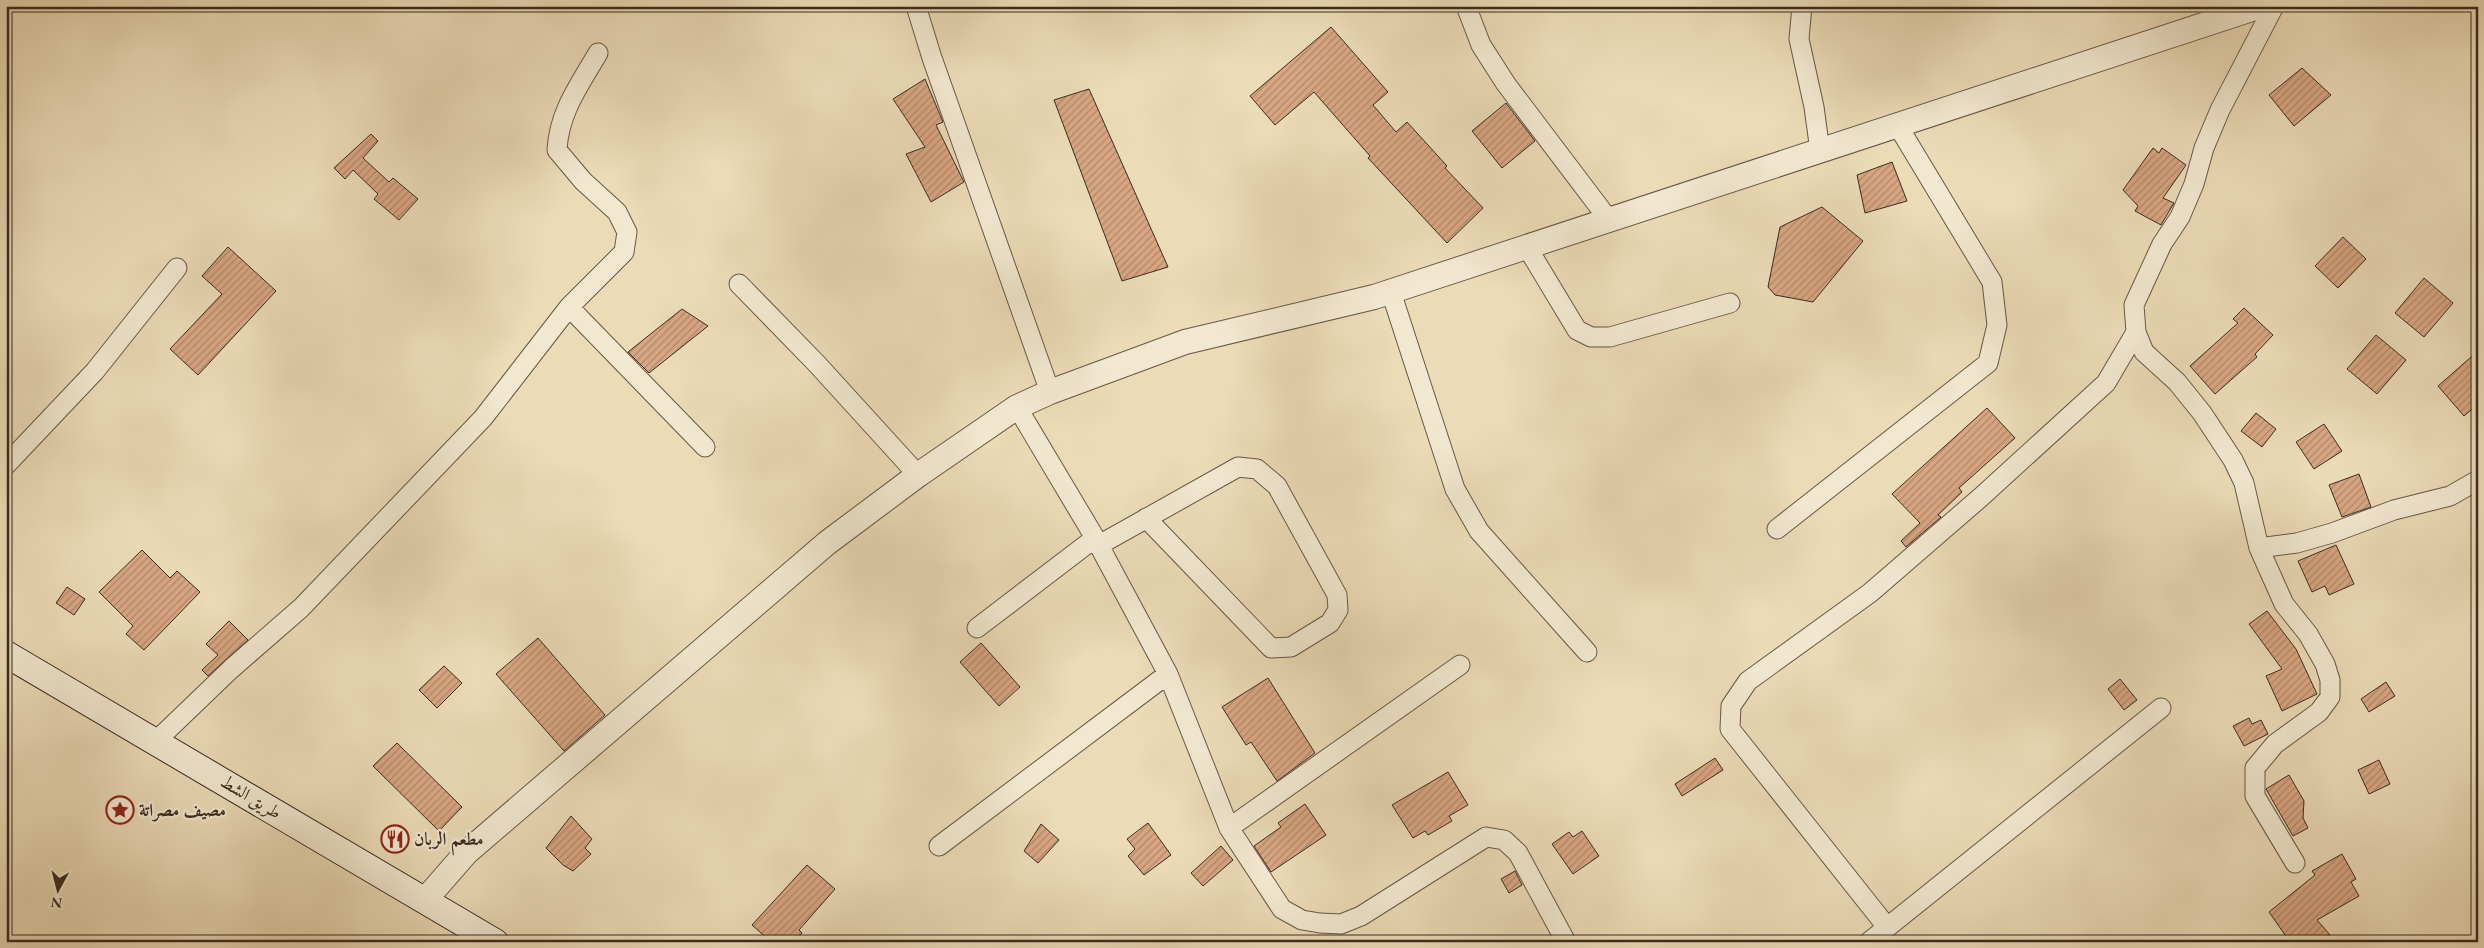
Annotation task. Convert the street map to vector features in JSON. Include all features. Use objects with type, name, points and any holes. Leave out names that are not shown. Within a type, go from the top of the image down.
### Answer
[{"type":"main road","name":"طريق الشط","points":[[6,654],[495,942]]},
{"type":"street","points":[[916,6],[932,58],[1050,392]]},
{"type":"street","points":[[1466,6],[1481,45],[1506,84],[1609,220]]},
{"type":"street","points":[[1802,6],[1799,39],[1814,107],[1820,151]]},
{"type":"street","points":[[425,900],[466,852],[827,543],[918,475],[1017,407],[1050,392],[1185,342],[1392,292],[2261,6]]},
{"type":"street","points":[[2274,6],[2220,110],[2204,148],[2194,184],[2180,217],[2162,244],[2134,305],[2136,332],[2144,352],[2177,382],[2233,460],[2244,483],[2259,548],[2284,604],[2308,634],[2325,664],[2330,680],[2330,697],[2320,712],[2275,744],[2255,768],[2255,796],[2295,863]]},
{"type":"street","points":[[156,741],[231,669],[301,608],[483,418],[569,307],[624,252],[627,232],[617,212],[583,181],[557,150],[558,129],[569,103],[598,54]]},
{"type":"street","points":[[1777,529],[1988,362],[1997,325],[1992,282],[1898,126]]},
{"type":"street","points":[[1527,247],[1577,330],[1591,337],[1610,337],[1730,303]]},
{"type":"street","points":[[6,465],[95,371],[177,268]]},
{"type":"street","points":[[739,284],[817,364],[918,475]]},
{"type":"street","points":[[1392,292],[1455,489],[1479,530],[1587,652]]},
{"type":"street","points":[[569,307],[704,447]]},
{"type":"street","points":[[1887,927],[1730,729],[1731,706],[1748,681],[1870,594],[2106,383],[2136,332]]},
{"type":"street","points":[[1017,407],[1097,541],[1168,674],[1229,828],[1282,909],[1302,920],[1342,924],[1361,916],[1486,836],[1504,840],[1518,853],[1566,942]]},
{"type":"street","points":[[978,628],[1097,541],[1146,518],[1238,466],[1257,469],[1277,486],[1337,595],[1338,610],[1330,623],[1291,648],[1271,648],[1146,518]]},
{"type":"street","points":[[2259,548],[2297,543],[2332,533],[2394,510],[2450,496],[2478,480]]},
{"type":"street","points":[[1229,828],[1460,665]]},
{"type":"street","points":[[939,846],[1168,674]]},
{"type":"street","points":[[1868,942],[2161,708]]},
{"type":"building","points":[[1331,27],[1388,92],[1373,105],[1396,132],[1407,122],[1447,166],[1445,168],[1483,208],[1447,243],[1368,158],[1370,156],[1314,92],[1275,125],[1250,96]]},
{"type":"building","points":[[2302,68],[2331,95],[2294,126],[2269,95]]},
{"type":"building","points":[[925,79],[943,122],[936,125],[964,182],[931,202],[906,154],[925,147],[893,99]]},
{"type":"building","points":[[1089,89],[1168,267],[1122,281],[1054,100]]},
{"type":"building","points":[[1506,103],[1535,141],[1502,168],[1472,131]]},
{"type":"building","points":[[371,134],[378,141],[363,158],[389,182],[393,178],[418,199],[399,220],[374,199],[378,194],[353,170],[345,179],[334,168]]},
{"type":"building","points":[[2153,148],[2159,153],[2162,148],[2186,165],[2163,198],[2174,203],[2161,225],[2135,211],[2138,206],[2123,190]]},
{"type":"building","points":[[1892,162],[1907,201],[1865,213],[1857,175]]},
{"type":"building","points":[[1822,207],[1863,241],[1813,302],[1775,295],[1768,287],[1780,227]]},
{"type":"building","points":[[2343,237],[2366,259],[2338,288],[2315,266]]},
{"type":"building","points":[[228,247],[276,291],[198,375],[170,349],[222,294],[202,276]]},
{"type":"building","points":[[2424,278],[2453,303],[2424,337],[2395,313]]},
{"type":"building","points":[[2244,308],[2273,335],[2255,354],[2257,357],[2215,394],[2190,366],[2238,323],[2233,319]]},
{"type":"building","points":[[682,309],[708,326],[649,373],[628,352]]},
{"type":"building","points":[[2376,335],[2406,360],[2377,394],[2347,369]]},
{"type":"building","points":[[2478,351],[2478,404],[2464,416],[2438,386]]},
{"type":"building","points":[[1987,408],[2015,438],[1959,488],[1962,492],[1938,515],[1941,517],[1906,547],[1901,541],[1920,523],[1892,494]]},
{"type":"building","points":[[2256,413],[2276,429],[2262,447],[2241,431]]},
{"type":"building","points":[[2324,424],[2342,451],[2314,469],[2296,442]]},
{"type":"building","points":[[2359,474],[2371,507],[2342,517],[2329,485]]},
{"type":"building","points":[[2336,545],[2354,584],[2329,595],[2325,586],[2312,592],[2298,561]]},
{"type":"building","points":[[142,550],[170,578],[177,571],[200,592],[144,650],[126,634],[133,626],[99,592]]},
{"type":"building","points":[[67,587],[85,599],[74,615],[56,603]]},
{"type":"building","points":[[2267,611],[2296,649],[2317,694],[2282,711],[2266,676],[2282,669],[2249,624]]},
{"type":"building","points":[[229,621],[248,640],[208,676],[202,670],[218,655],[206,644]]},
{"type":"building","points":[[538,638],[605,715],[564,751],[496,674]]},
{"type":"building","points":[[981,643],[1020,687],[999,706],[960,662]]},
{"type":"building","points":[[444,666],[462,683],[437,708],[419,690]]},
{"type":"building","points":[[1268,678],[1315,753],[1277,781],[1251,742],[1246,745],[1222,707]]},
{"type":"building","points":[[2120,679],[2137,700],[2124,710],[2108,689]]},
{"type":"building","points":[[2386,682],[2395,696],[2369,712],[2361,699]]},
{"type":"building","points":[[2249,718],[2252,724],[2261,720],[2268,734],[2244,746],[2233,726]]},
{"type":"building","points":[[397,743],[462,807],[439,831],[373,766]]},
{"type":"building","points":[[1715,758],[1723,770],[1682,796],[1675,784]]},
{"type":"building","points":[[2379,760],[2390,784],[2369,794],[2358,770]]},
{"type":"building","points":[[1448,772],[1468,805],[1449,816],[1452,821],[1428,835],[1425,831],[1413,838],[1392,805]]},
{"type":"building","points":[[2289,775],[2304,801],[2303,818],[2308,828],[2293,836],[2266,789]]},
{"type":"building","points":[[1305,804],[1326,835],[1271,872],[1254,846],[1281,827],[1278,823]]},
{"type":"building","points":[[571,816],[592,839],[585,848],[591,854],[573,871],[563,865],[546,848]]},
{"type":"building","points":[[1148,823],[1171,855],[1144,875],[1128,856],[1135,849],[1127,839]]},
{"type":"building","points":[[1041,824],[1059,840],[1038,863],[1024,851]]},
{"type":"building","points":[[1582,831],[1599,856],[1573,874],[1552,844],[1569,832],[1573,837]]},
{"type":"building","points":[[1221,846],[1233,860],[1203,886],[1191,873]]},
{"type":"building","points":[[2342,854],[2356,879],[2351,882],[2359,896],[2317,920],[2330,935],[2322,942],[2290,942],[2269,912],[2315,875],[2312,871]]},
{"type":"building","points":[[807,865],[835,889],[799,930],[802,933],[794,942],[771,942],[752,925]]},
{"type":"building","points":[[1515,871],[1522,885],[1509,893],[1501,879]]},
{"type":"place","name":"مصيف مصراتة","points":[[120,810]]},
{"type":"place","name":"مطعم الربان","points":[[395,839]]}]
